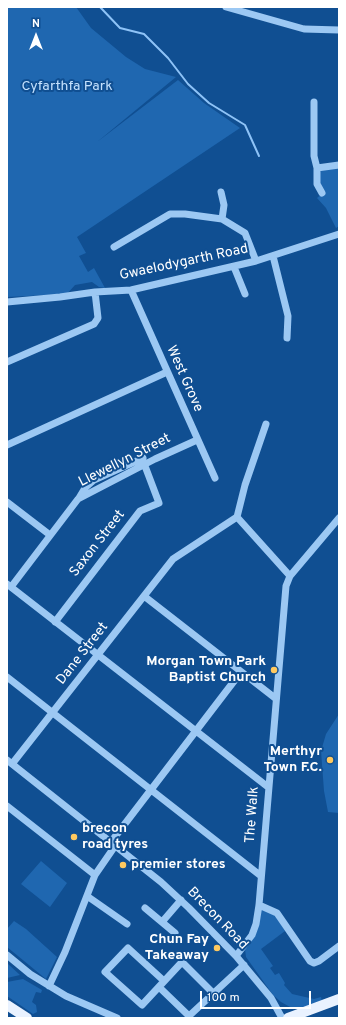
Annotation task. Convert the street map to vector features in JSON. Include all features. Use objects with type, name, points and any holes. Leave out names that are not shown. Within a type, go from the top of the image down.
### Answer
[{"type":"main road","points":[[288,1018],[339,999]]},
{"type":"main road","points":[[7,1005],[27,1018]]},
{"type":"street","points":[[226,7],[304,29],[339,30]]},
{"type":"street","points":[[314,102],[314,156],[317,168],[317,184],[322,193]]},
{"type":"street","points":[[317,168],[339,165]]},
{"type":"street","points":[[221,192],[224,204],[222,219]]},
{"type":"street","points":[[114,246],[170,214],[185,214],[222,219],[245,233],[256,262]]},
{"type":"street","name":"Gwaelodygarth Road","points":[[7,302],[95,292],[131,290],[256,262],[339,234]]},
{"type":"street","points":[[273,256],[288,316],[287,338]]},
{"type":"street","points":[[234,267],[245,294]]},
{"type":"street","name":"West Grove","points":[[131,290],[214,478]]},
{"type":"street","points":[[7,362],[94,324],[98,318],[95,292]]},
{"type":"street","points":[[7,445],[167,372]]},
{"type":"street","points":[[266,424],[245,485],[238,517],[290,576],[339,518]]},
{"type":"street","name":"Llewellyn Street","points":[[9,585],[78,499],[197,440]]},
{"type":"street","points":[[78,499],[85,488],[94,480],[143,458]]},
{"type":"street","name":"Saxon Street","points":[[55,622],[140,511],[159,503],[145,466]]},
{"type":"street","points":[[7,502],[50,535]]},
{"type":"street","name":"Dane Street","points":[[10,762],[98,656],[173,560],[238,517]]},
{"type":"street","name":"The Walk","points":[[236,956],[252,935],[256,924],[259,905],[275,698],[286,586],[290,576]]},
{"type":"street","points":[[9,585],[98,656],[268,787]]},
{"type":"street","points":[[144,596],[275,698]]},
{"type":"street","points":[[49,986],[65,952],[95,875],[113,844],[150,790],[241,672]]},
{"type":"street","points":[[7,678],[261,876]]},
{"type":"street","name":"Brecon Road","points":[[10,762],[181,900],[244,965],[272,998],[282,1018]]},
{"type":"street","points":[[7,807],[95,875]]},
{"type":"street","points":[[87,896],[127,924]]},
{"type":"street","points":[[162,922],[181,900]]},
{"type":"street","points":[[259,905],[277,913],[310,961],[314,963],[319,961],[339,946]]},
{"type":"street","points":[[145,908],[175,933]]},
{"type":"street","points":[[164,981],[128,948],[106,972],[142,1005],[182,962],[214,994]]},
{"type":"street","points":[[7,955],[20,967],[49,986],[78,1002],[118,1018]]},
{"type":"street","points":[[159,987],[189,1016],[244,965]]},
{"type":"green space","name":"Cyfarthfa Park","points":[[7,7],[76,7],[91,28],[126,57],[145,69],[176,77],[97,142],[178,80],[204,103],[240,128],[77,237],[86,253],[79,256],[88,272],[94,268],[105,288],[99,287],[92,282],[75,285],[67,294],[7,297]]},
{"type":"green space","points":[[339,167],[339,226],[336,228],[326,208],[317,198],[324,192],[319,184],[319,172],[322,170]]},
{"type":"green space","name":"Merthyr Town F.C.","points":[[339,714],[339,813],[328,812],[324,791],[321,751],[326,734]]},
{"type":"green space","points":[[41,861],[67,883],[50,907],[21,884]]},
{"type":"green space","points":[[261,909],[276,915],[285,931],[261,949],[273,966],[270,968],[275,975],[279,973],[285,983],[284,985],[292,994],[314,999],[321,997],[322,1001],[307,1008],[292,1008],[281,1002],[273,995],[246,957],[245,949]]},
{"type":"green space","points":[[14,921],[26,929],[57,957],[46,979],[7,947],[7,929]]},
{"type":"green space","points":[[7,963],[20,975],[7,978]]},
{"type":"green space","points":[[23,979],[42,990],[41,993],[36,992],[32,1002],[36,1005],[37,1012],[33,1014],[7,996],[7,982]]},
{"type":"waterway","points":[[100,7],[120,28],[144,34],[168,58],[188,84],[209,103],[245,125],[259,156]]},
{"type":"place","name":"Morgan Town Park Baptist Church","points":[[274,670]]},
{"type":"place","name":"Merthyr Town F.C.","points":[[330,760]]},
{"type":"place","name":"brecon road tyres","points":[[74,837]]},
{"type":"place","name":"premier stores","points":[[123,865]]},
{"type":"place","name":"Chun Fay Takeaway","points":[[217,948]]}]
